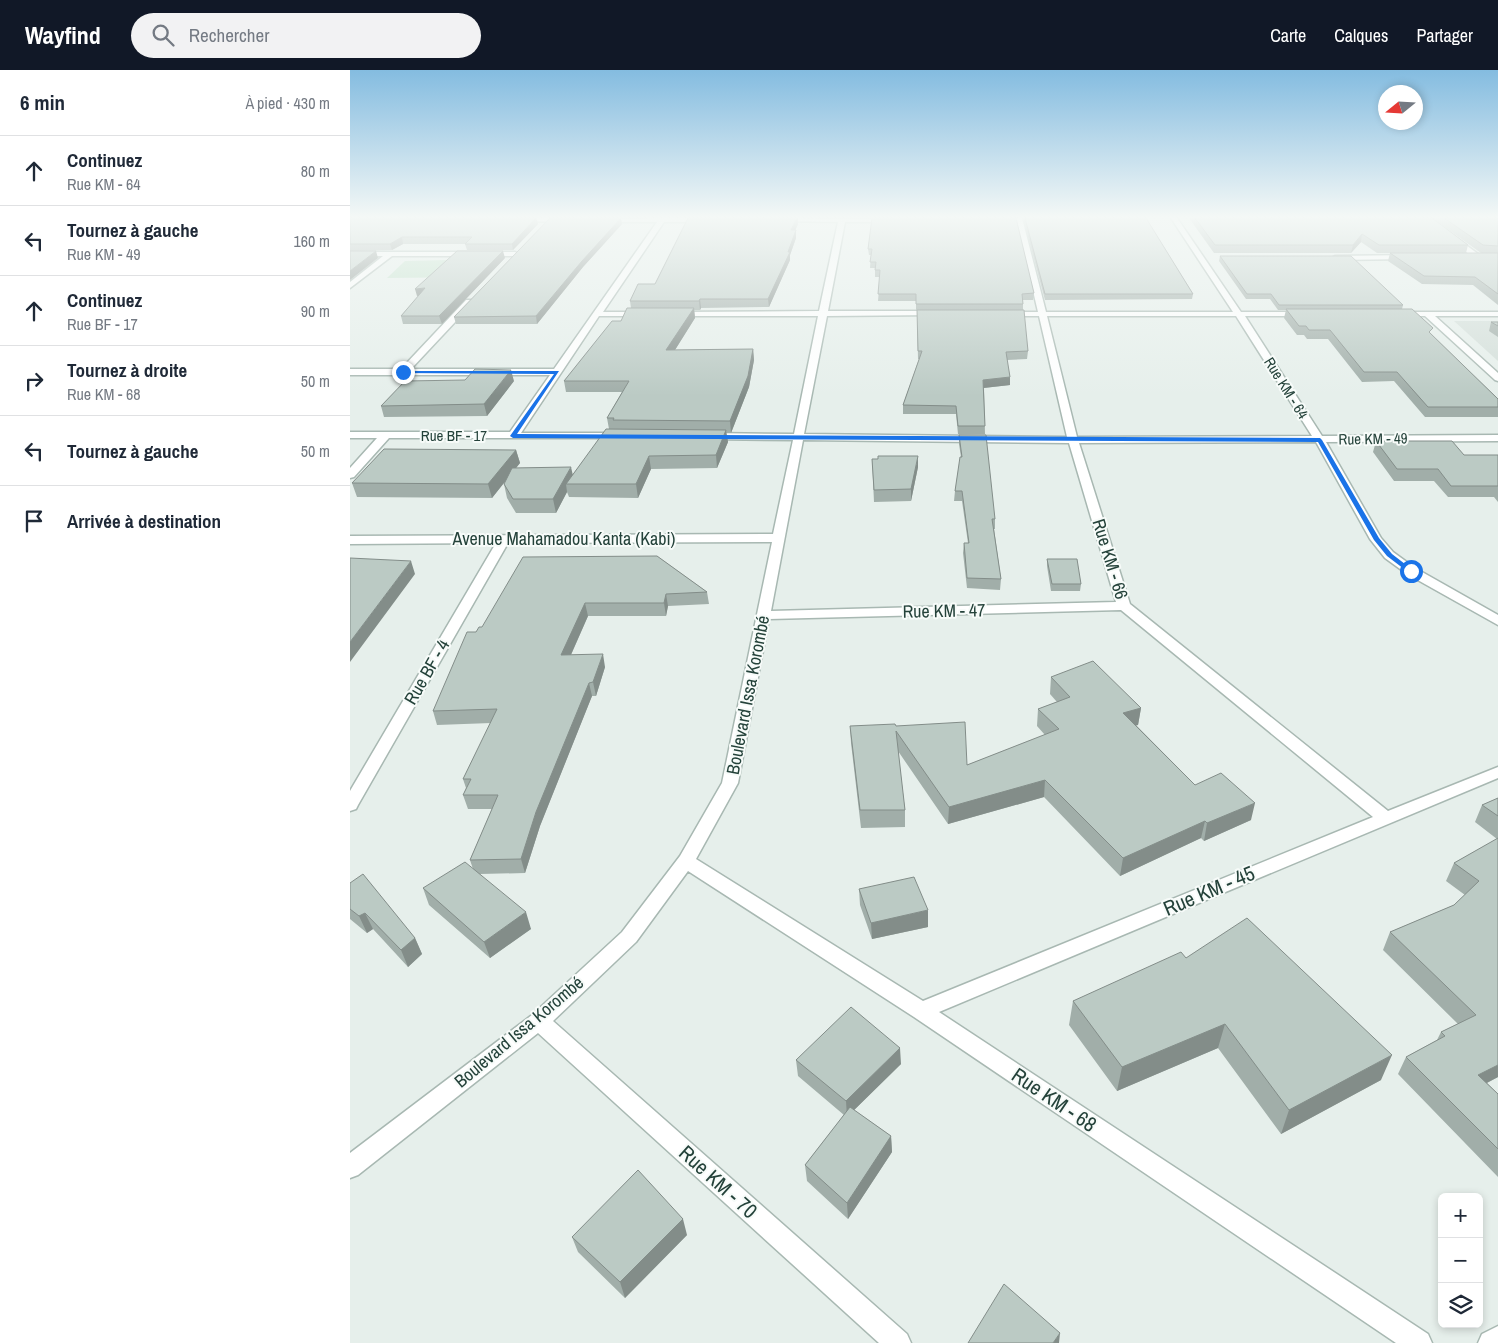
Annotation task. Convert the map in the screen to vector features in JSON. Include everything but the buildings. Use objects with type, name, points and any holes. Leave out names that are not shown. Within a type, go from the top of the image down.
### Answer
[{"type":"street","points":[[350,286],[361,277]]},
{"type":"street","points":[[513,436],[622,277]]},
{"type":"street","name":"Boulevard Issa Korombé","points":[[350,1167],[539,1020],[629,937],[686,861],[730,783],[830,277]]},
{"type":"street","name":"Rue KM - 66","points":[[1031,277],[1073,440],[1124,606],[1385,818]]},
{"type":"street","name":"Rue KM - 64","points":[[1217,277],[1320,440],[1376,539],[1389,555],[1411,571],[1498,621]]},
{"type":"street","points":[[403,372],[476,296]]},
{"type":"street","points":[[597,314],[654,314]]},
{"type":"street","points":[[663,314],[946,314]]},
{"type":"street","points":[[993,314],[1308,314]]},
{"type":"street","points":[[1388,314],[1498,314]]},
{"type":"street","points":[[1427,314],[1498,378]]},
{"type":"street","points":[[350,372],[557,372]]},
{"type":"street","name":"Rue BF - 17","points":[[350,435],[631,436]]},
{"type":"street","points":[[350,475],[386,436]]},
{"type":"street","points":[[690,436],[799,437]]},
{"type":"street","name":"Rue KM - 49","points":[[799,437],[1073,440],[1498,438]]},
{"type":"street","name":"Avenue Mahamadou Kanta (Kabi)","points":[[350,540],[778,538]]},
{"type":"street","name":"Rue BF - 4","points":[[350,805],[504,539]]},
{"type":"street","name":"Rue KM - 47","points":[[764,615],[1124,606]]},
{"type":"street","name":"Rue KM - 45","points":[[921,1011],[1498,772]]},
{"type":"street","name":"Rue KM - 68","points":[[686,861],[921,1011],[1419,1343]]},
{"type":"street","name":"Rue KM - 70","points":[[539,1020],[898,1343]]},
{"type":"street","points":[[1491,1343],[1498,1339]]},
{"type":"shaded area","points":[[1454,321],[1498,321],[1498,361]]},
{"type":"green space","points":[[388,277],[442,277],[387,278]]},
{"type":"route","points":[[403,372],[557,372],[513,436],[1320,440],[1376,539],[1389,555],[1411,571]]}]
